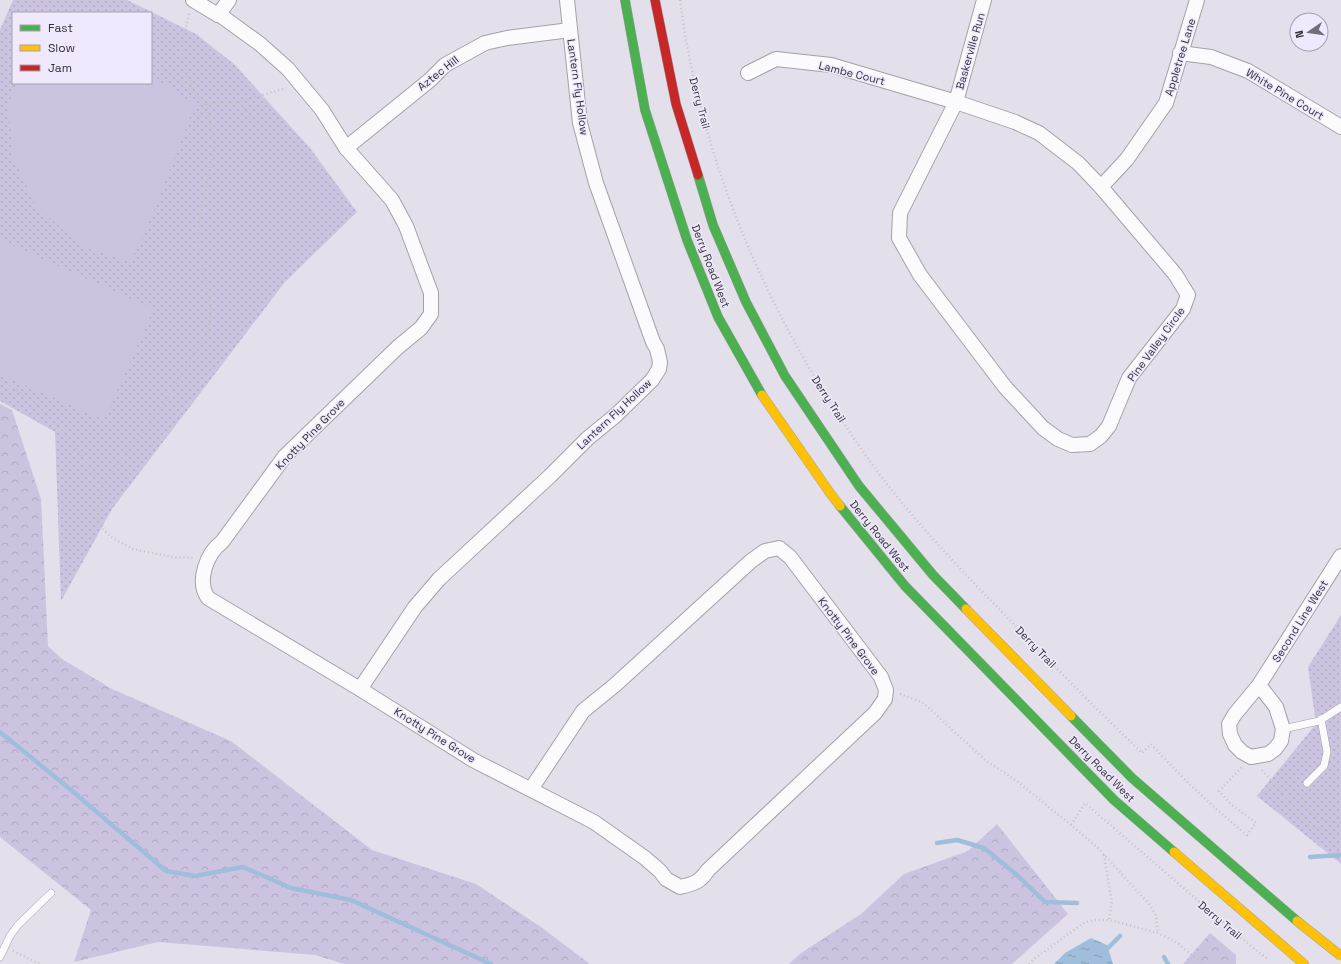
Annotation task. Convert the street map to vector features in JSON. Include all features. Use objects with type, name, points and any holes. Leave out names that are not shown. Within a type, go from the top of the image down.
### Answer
[{"type":"main road","name":"Derry Road West","points":[[625,0],[646,110],[686,240],[718,317],[760,392],[830,493],[905,586],[1114,800],[1281,946],[1304,964]]},
{"type":"main road","name":"Derry Road West","points":[[655,0],[676,104],[713,225],[746,302],[785,376],[859,486],[933,575],[1132,778],[1297,921],[1341,956]]},
{"type":"street","points":[[218,15],[230,0]]},
{"type":"street","name":"Lantern Fly Hollow","points":[[360,689],[415,607],[439,579],[550,476],[588,438],[615,416],[652,380],[659,369],[660,362],[657,349],[631,284],[596,183],[580,123],[567,0]]},
{"type":"street","name":"Baskerville Run","points":[[956,102],[984,0]]},
{"type":"street","name":"Appletree Lane","points":[[1101,187],[1127,159],[1166,103],[1197,0]]},
{"type":"street","name":"Knotty Pine Grove","points":[[192,4],[220,15],[260,44],[288,69],[322,110],[346,148],[392,200],[406,226],[431,292],[431,314],[420,328],[398,347],[285,456],[222,542],[218,545],[208,559],[203,574],[205,594],[208,598],[360,689],[473,760],[594,822],[645,858],[660,871],[666,879],[680,888],[695,884],[875,713],[885,699],[886,690],[881,677],[790,557],[779,548],[765,551],[751,561],[615,685],[583,711],[531,789]]},
{"type":"street","name":"Aztec Hill","points":[[346,148],[430,80],[446,65],[485,42],[570,30]]},
{"type":"street","name":"White Pine Court","points":[[1180,53],[1211,57],[1248,70],[1341,127]]},
{"type":"street","name":"Lambe Court","points":[[748,73],[776,59],[831,65],[956,102]]},
{"type":"street","name":"Pine Valley Circle","points":[[956,102],[1015,122],[1039,134],[1078,163],[1101,187],[1175,274],[1188,295],[1183,309],[1129,378],[1109,426],[1101,436],[1090,444],[1072,445],[1058,439],[1043,428],[1005,387],[920,275],[899,238],[900,213],[956,102]]},
{"type":"street","name":"Second Line West","points":[[1251,757],[1242,752],[1235,745],[1230,734],[1229,724],[1235,714],[1259,685],[1341,556]]},
{"type":"street","points":[[1251,757],[1268,754],[1275,749],[1281,741],[1283,730],[1276,707],[1259,685]]},
{"type":"lane","points":[[1283,730],[1321,719],[1341,707]]},
{"type":"lane","points":[[1307,783],[1324,766],[1327,752],[1321,719]]},
{"type":"lane","points":[[0,957],[10,936],[18,924],[51,893]]},
{"type":"path","name":"Derry Trail","points":[[680,0],[696,89],[722,180],[748,247],[777,310],[816,380],[862,451],[945,553],[1109,722],[1142,753],[1151,744],[1183,779],[1213,807],[1247,835],[1256,823],[1231,804],[1219,791],[1251,757]]},
{"type":"path","points":[[192,4],[185,31],[182,56],[194,93]]},
{"type":"path","points":[[164,70],[206,103],[215,146],[203,201],[197,239],[211,308],[208,331],[160,410],[103,483],[97,516],[101,527],[111,538],[133,549],[172,557],[208,559]]},
{"type":"path","points":[[206,103],[239,102],[300,84]]},
{"type":"path","points":[[239,102],[258,128]]},
{"type":"path","points":[[189,138],[206,103]]},
{"type":"path","points":[[0,379],[39,406],[68,437],[94,474],[103,483]]},
{"type":"path","points":[[886,690],[922,702],[984,759],[1018,782],[1104,854],[1149,904],[1156,915],[1158,933]]},
{"type":"path","points":[[1251,757],[1309,825],[1339,835],[1341,833]]},
{"type":"path","points":[[1307,783],[1301,794],[1307,810],[1313,816],[1329,822],[1341,824]]},
{"type":"path","name":"Derry Trail","points":[[1071,825],[1085,803],[1266,958]]},
{"type":"path","points":[[1104,854],[1112,902],[1109,920]]},
{"type":"path","points":[[1029,964],[1085,922],[1109,920],[1158,933],[1176,942],[1203,964]]},
{"type":"path","points":[[4,947],[40,964]]},
{"type":"green space","points":[[13,0],[127,0],[151,12],[12,12],[12,84],[152,84],[152,12],[196,34],[234,64],[310,148],[357,212],[285,282],[112,509],[61,601],[55,432],[0,401],[0,30]]},
{"type":"green space","points":[[152,76],[195,105],[145,233],[130,262],[83,247],[35,205],[13,157],[8,103],[18,84],[152,84]]},
{"type":"green space","points":[[0,240],[154,309],[104,420],[0,374]]},
{"type":"green space","points":[[0,404],[12,410],[41,499],[48,646],[62,659],[112,689],[231,741],[372,850],[476,884],[541,927],[590,964],[344,964],[315,955],[158,942],[74,962],[91,910],[0,837]]},
{"type":"green space","points":[[1341,615],[1341,864],[1257,796],[1316,724],[1308,667]]},
{"type":"green space","points":[[997,824],[1068,914],[1012,964],[789,964],[801,953],[861,914],[904,874],[968,851]]},
{"type":"green space","points":[[1210,933],[1236,955],[1236,964],[1183,964]]},
{"type":"water","points":[[1091,938],[1107,945],[1113,964],[1054,964],[1065,953]]},
{"type":"waterway","points":[[0,732],[166,871],[195,876],[243,867],[291,888],[351,900],[491,964]]},
{"type":"waterway","points":[[937,843],[957,840],[984,848],[1017,875],[1045,902],[1077,903]]},
{"type":"waterway","points":[[1310,857],[1341,855]]},
{"type":"waterway","points":[[1105,951],[1120,936]]},
{"type":"waterway","points":[[1164,957],[1168,964]]},
{"type":"traffic: fast","points":[[625,0],[645,110],[687,240],[718,317],[762,395]]},
{"type":"traffic: fast","points":[[698,175],[713,225],[746,302],[785,376],[859,486],[933,575],[966,609]]},
{"type":"traffic: fast","points":[[840,506],[905,586],[1114,800],[1174,852]]},
{"type":"traffic: fast","points":[[1071,716],[1132,778],[1297,921]]},
{"type":"traffic: slow","points":[[762,395],[840,506]]},
{"type":"traffic: slow","points":[[966,609],[1071,716]]},
{"type":"traffic: slow","points":[[1174,852],[1304,964]]},
{"type":"traffic: slow","points":[[1297,921],[1341,956]]},
{"type":"traffic: jam","points":[[655,0],[676,104],[698,175]]}]
